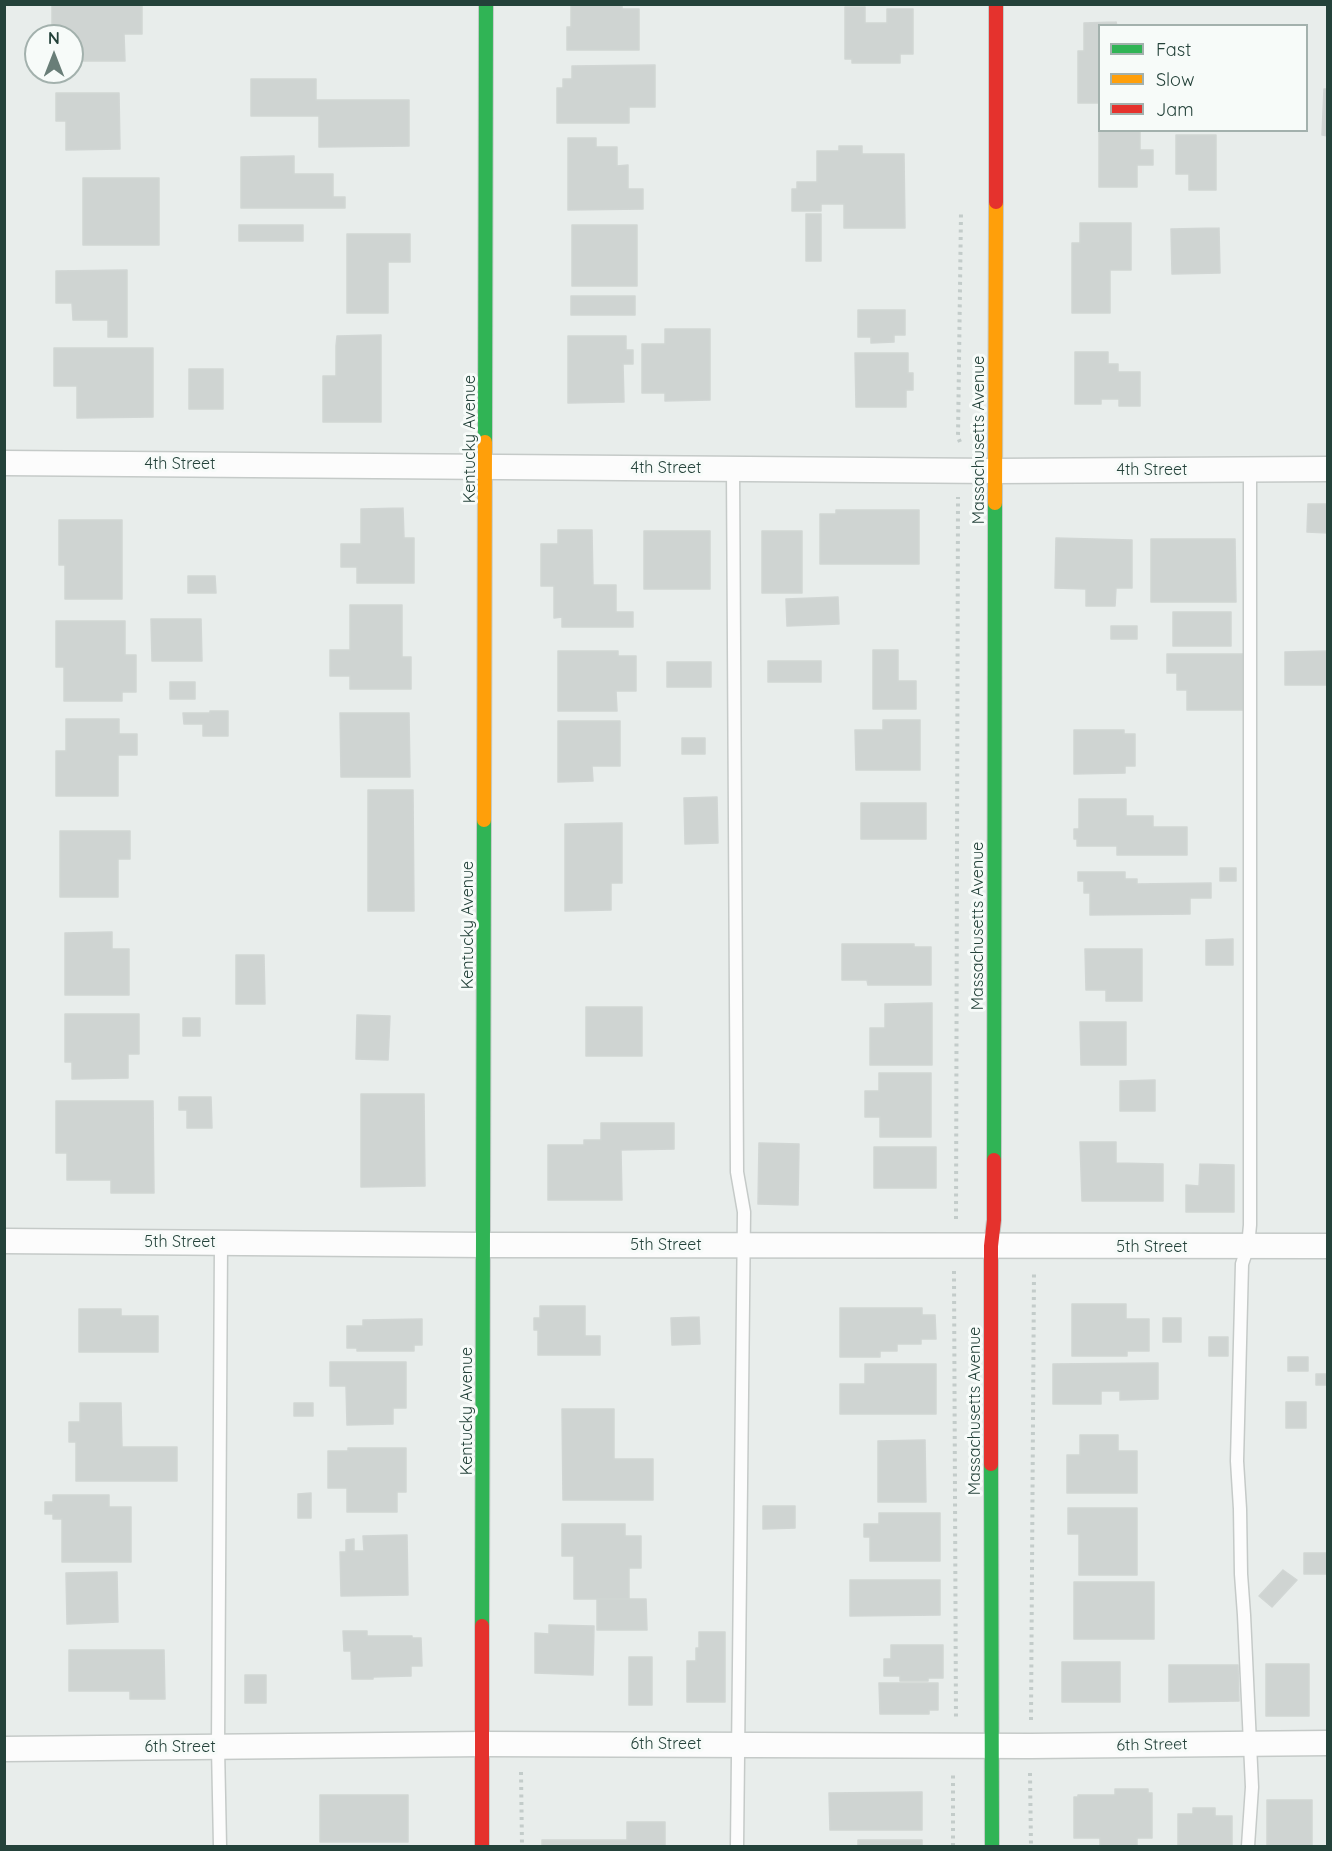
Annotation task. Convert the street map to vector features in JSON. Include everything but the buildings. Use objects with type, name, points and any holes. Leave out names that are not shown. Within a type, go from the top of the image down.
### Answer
[{"type":"street","name":"Kentucky Avenue","points":[[482,1846],[486,4]]},
{"type":"street","name":"Massachusetts Avenue","points":[[992,1846],[991,1246],[994,1220],[996,4]]},
{"type":"street","name":"4th Street","points":[[4,463],[995,471],[1328,469]]},
{"type":"street","name":"5th Street","points":[[4,1241],[484,1245],[1328,1246]]},
{"type":"street","name":"6th Street","points":[[4,1749],[482,1744],[1030,1746],[1328,1743]]},
{"type":"lane","points":[[733,469],[737,1172],[744,1212],[737,1846]]},
{"type":"lane","points":[[1248,1846],[1252,1787],[1251,1744],[1248,1724],[1241,1574],[1238,1461],[1242,1264],[1248,1246],[1250,1225],[1250,469]]},
{"type":"lane","points":[[220,1846],[218,1747],[221,1243]]},
{"type":"path","points":[[961,203],[958,437],[961,446]]},
{"type":"path","points":[[953,1846],[958,488]]},
{"type":"path","points":[[1031,1846],[1034,1247]]},
{"type":"path","points":[[521,1744],[522,1846]]},
{"type":"traffic: fast","points":[[485,442],[486,4]]},
{"type":"traffic: fast","points":[[994,1160],[995,503]]},
{"type":"traffic: fast","points":[[482,1626],[484,820]]},
{"type":"traffic: fast","points":[[991,1464],[992,1846]]},
{"type":"traffic: slow","points":[[995,503],[996,202]]},
{"type":"traffic: slow","points":[[484,820],[485,442]]},
{"type":"traffic: jam","points":[[996,4],[996,202]]},
{"type":"traffic: jam","points":[[991,1464],[991,1246],[994,1220],[994,1160]]},
{"type":"traffic: jam","points":[[482,1626],[482,1846]]}]
